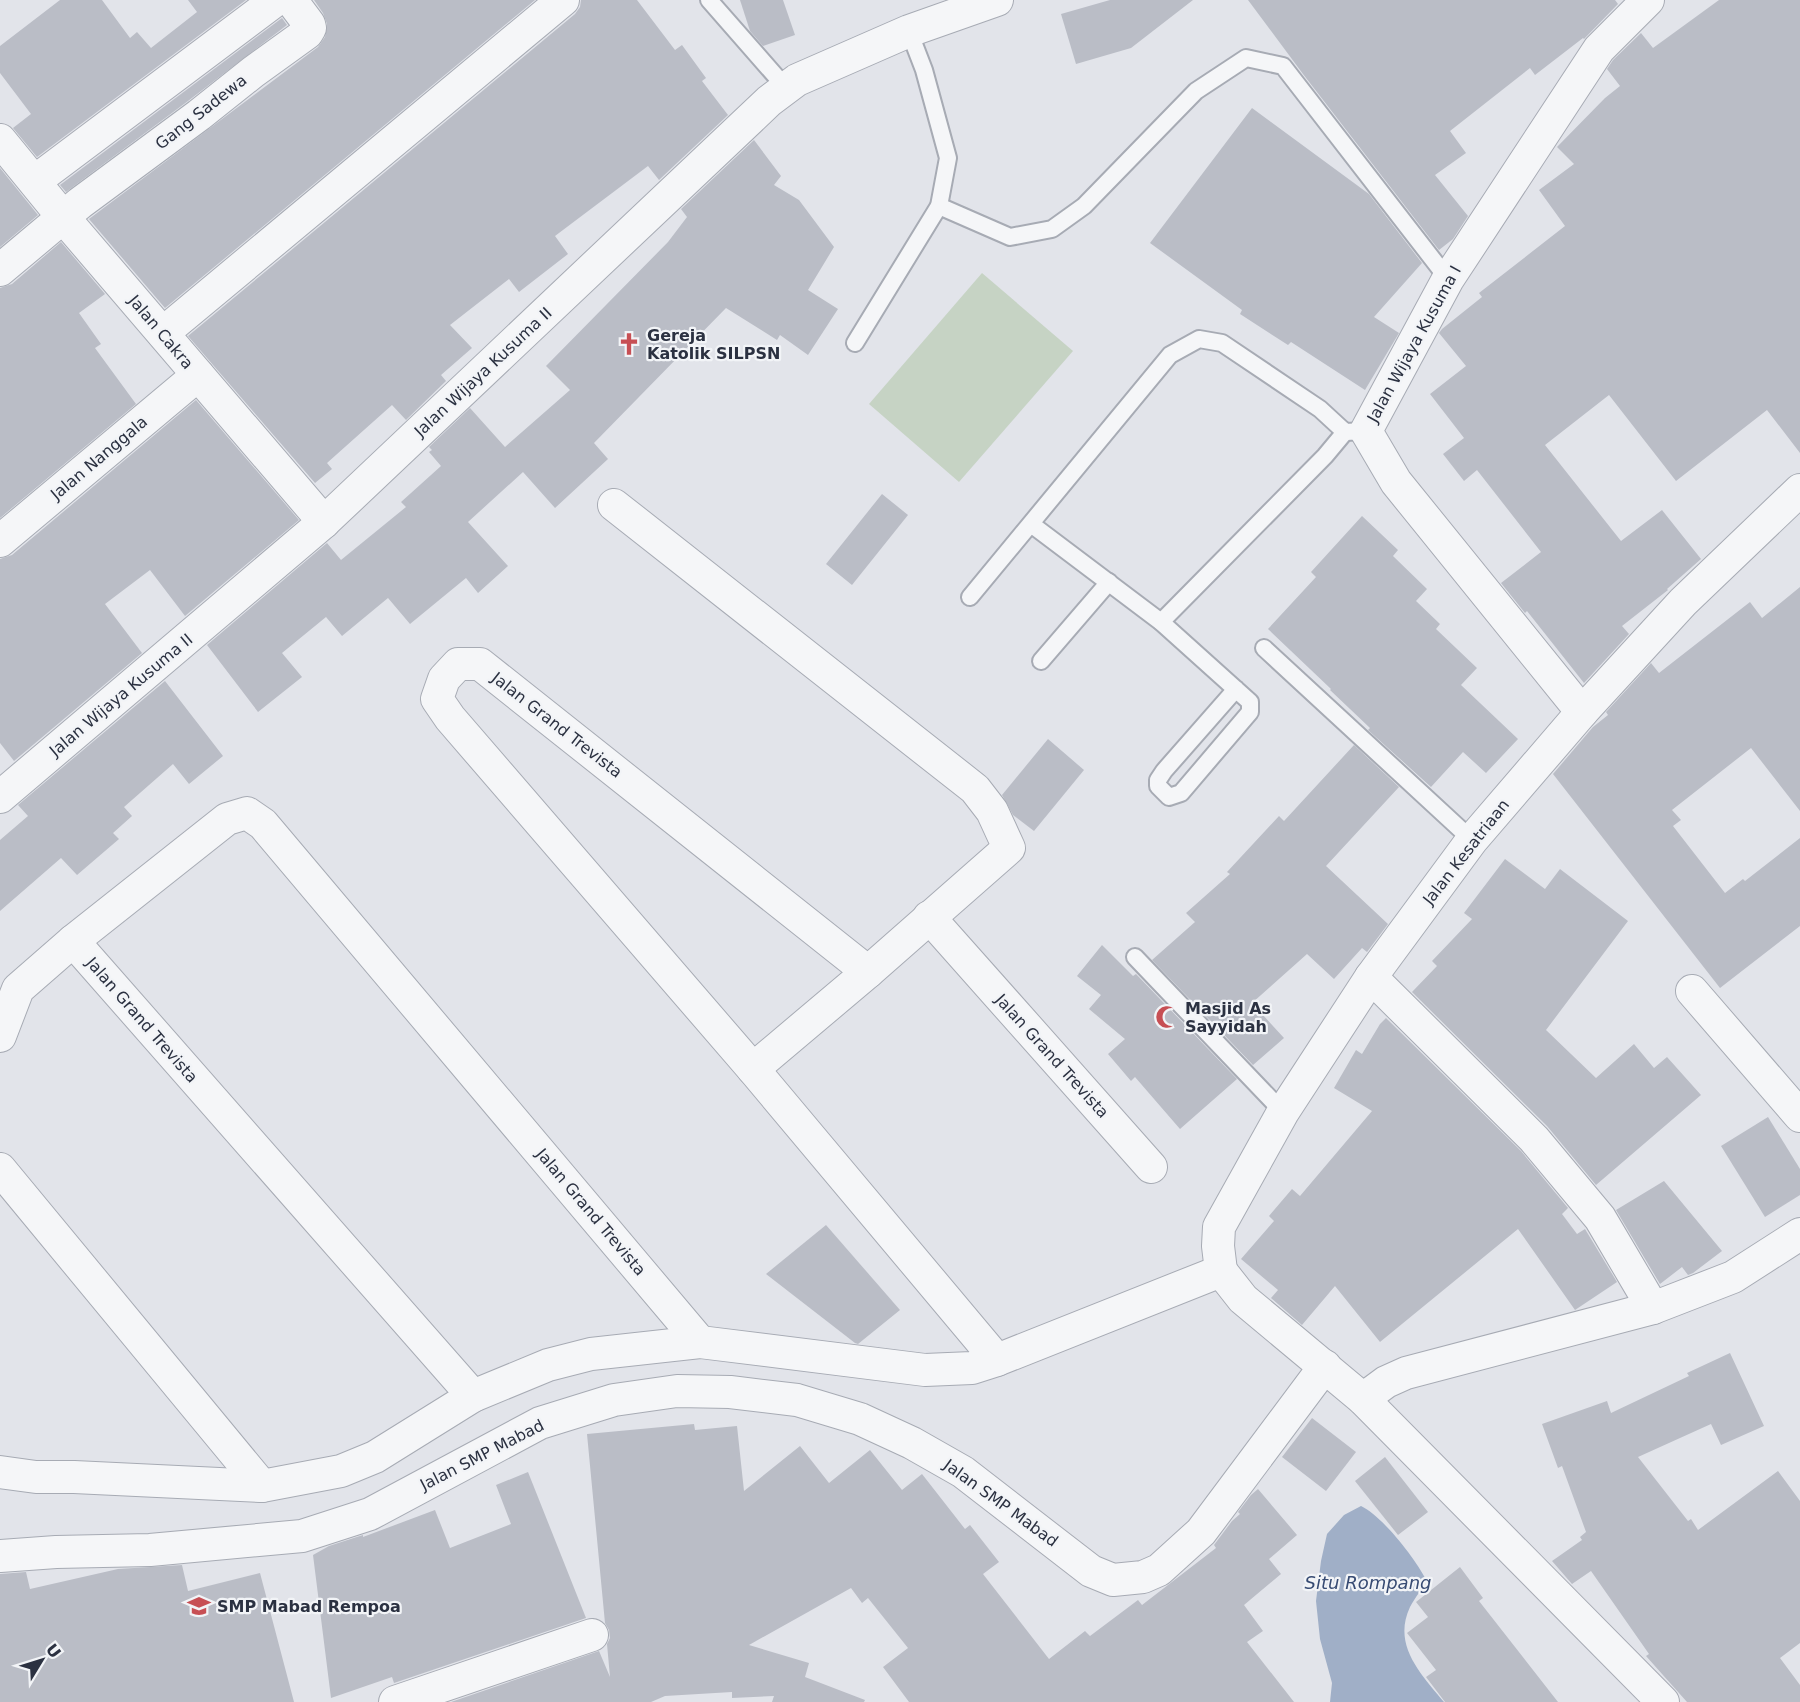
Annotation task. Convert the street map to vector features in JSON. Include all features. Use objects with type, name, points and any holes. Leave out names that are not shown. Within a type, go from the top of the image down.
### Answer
[{"type":"street","points":[[35,181],[276,0]]},
{"type":"street","name":"Gang Sadewa","points":[[0,270],[63,217],[307,33],[310,28],[309,24],[291,0]]},
{"type":"street","points":[[163,333],[563,0]]},
{"type":"street","name":"Jalan Wijaya Kusuma II","points":[[0,797],[324,522],[769,101],[797,80],[909,31],[997,0]]},
{"type":"street","name":"Jalan Wijaya Kusuma I","points":[[1582,712],[1355,432],[1448,279],[1599,49],[1648,0]]},
{"type":"street","name":"Jalan Cakra","points":[[0,140],[324,522]]},
{"type":"street","name":"Jalan Nanggala","points":[[0,541],[198,375]]},
{"type":"street","name":"Jalan Kesatriaan","points":[[1221,1271],[1218,1246],[1219,1227],[1283,1112],[1371,977],[1472,840],[1582,712],[1683,602],[1798,497]]},
{"type":"street","points":[[614,506],[975,789],[992,811],[1009,848],[753,1069]]},
{"type":"street","name":"Jalan Grand Trevista","points":[[868,972],[480,664],[458,664],[444,679],[437,699],[450,718],[753,1069],[997,1360]]},
{"type":"street","name":"Jalan Grand Trevista","points":[[0,1036],[18,989],[73,941],[227,819],[247,813],[263,824],[700,1342]]},
{"type":"street","name":"Jalan Grand Trevista","points":[[929,918],[1151,1167]]},
{"type":"street","name":"Jalan Grand Trevista","points":[[73,941],[473,1396]]},
{"type":"street","points":[[1371,977],[1534,1139],[1600,1218],[1653,1308]]},
{"type":"street","points":[[1692,991],[1798,1110]]},
{"type":"street","points":[[0,1169],[262,1486]]},
{"type":"street","points":[[1363,1399],[1386,1382],[1406,1373],[1653,1308],[1733,1277],[1800,1234]]},
{"type":"street","points":[[0,1472],[36,1477],[262,1486],[341,1471],[375,1457],[473,1396],[548,1365],[591,1354],[700,1342],[925,1371],[972,1368],[1143,1304],[1221,1271],[1244,1299],[1363,1399],[1663,1702]]},
{"type":"street","name":"Jalan SMP Mabad","points":[[0,1556],[150,1550],[302,1536],[370,1514],[540,1423],[614,1400],[676,1391],[730,1392],[797,1400],[860,1419],[912,1443],[963,1472],[1091,1571],[1113,1580],[1143,1578],[1158,1570],[1201,1532],[1325,1366]]},
{"type":"street","points":[[395,1702],[592,1635]]},
{"type":"lane","points":[[709,0],[787,89]]},
{"type":"lane","points":[[855,343],[939,206],[948,158],[924,70],[909,31]]},
{"type":"lane","points":[[939,206],[1010,237],[1052,229],[1084,206],[1196,91],[1246,58],[1283,66],[1448,279]]},
{"type":"lane","points":[[970,597],[1170,356],[1199,339],[1222,343],[1355,432],[1325,456],[1161,622]]},
{"type":"lane","points":[[1031,524],[1161,622],[1236,689],[1250,702],[1250,712],[1181,793],[1169,797],[1158,786],[1158,780],[1236,689]]},
{"type":"lane","points":[[1041,661],[1109,582]]},
{"type":"lane","points":[[1264,648],[1472,840]]},
{"type":"lane","points":[[1136,957],[1283,1112]]},
{"type":"green space","points":[[982,273],[1073,351],[959,482],[869,404]]},
{"type":"water","name":"Situ Rompang","points":[[1361,1506],[1378,1518],[1397,1538],[1425,1578],[1421,1590],[1410,1607],[1405,1621],[1404,1634],[1418,1670],[1444,1702],[1330,1702],[1332,1683],[1320,1639],[1316,1601],[1321,1561],[1327,1534],[1344,1515]]},
{"type":"building","points":[[60,0],[102,0],[130,38],[137,32],[151,48],[197,12],[188,0],[246,0],[37,157],[13,128],[31,114],[0,73],[0,46]]},
{"type":"building","points":[[314,0],[535,0],[165,308],[89,219],[318,47],[325,37],[327,24]]},
{"type":"building","points":[[581,0],[637,0],[675,50],[682,45],[706,78],[702,81],[728,115],[659,180],[648,166],[555,236],[568,254],[519,292],[509,279],[450,325],[472,348],[441,375],[446,381],[406,420],[392,405],[327,463],[332,469],[315,483],[188,336],[575,14],[580,7]]},
{"type":"building","points":[[740,0],[783,0],[795,35],[763,46],[750,31]]},
{"type":"building","points":[[1110,0],[1193,0],[1131,48],[1076,64],[1061,14]]},
{"type":"building","points":[[1248,0],[1615,0],[1618,4],[1584,39],[1535,75],[1530,68],[1450,131],[1466,153],[1435,175],[1468,216],[1453,239],[1439,250]]},
{"type":"building","points":[[1719,0],[1800,0],[1800,453],[1767,410],[1676,481],[1609,395],[1545,445],[1621,541],[1662,510],[1701,559],[1668,590],[1622,626],[1629,634],[1584,683],[1527,611],[1525,613],[1501,583],[1541,552],[1477,470],[1464,481],[1443,454],[1464,438],[1430,394],[1466,366],[1439,333],[1482,297],[1479,293],[1565,226],[1539,190],[1574,164],[1557,147],[1605,98],[1620,86],[1607,69],[1613,60],[1641,33],[1653,48]]},
{"type":"building","points":[[282,18],[287,25],[188,101],[66,192],[60,185]]},
{"type":"building","points":[[1252,108],[1369,194],[1422,263],[1374,317],[1399,333],[1365,390],[1291,342],[1288,345],[1240,314],[1242,310],[1150,243]]},
{"type":"building","points":[[754,140],[781,176],[774,185],[799,200],[834,247],[808,290],[838,309],[808,355],[780,335],[777,340],[726,308],[594,443],[608,459],[555,508],[523,472],[468,522],[508,566],[478,593],[466,578],[410,624],[388,598],[342,636],[326,617],[282,653],[302,677],[258,712],[207,645],[327,543],[341,560],[406,507],[401,502],[441,466],[429,452],[432,450],[429,447],[470,408],[505,447],[570,390],[546,366],[668,242],[687,217],[681,209]]},
{"type":"building","points":[[0,168],[38,215],[0,247]]},
{"type":"building","points":[[61,242],[105,294],[79,313],[101,344],[95,348],[136,404],[0,518],[0,288],[12,284]]},
{"type":"building","points":[[196,400],[299,520],[185,616],[150,570],[105,604],[142,653],[14,761],[0,743],[0,559],[12,555]]},
{"type":"building","points":[[882,494],[908,515],[852,585],[826,564]]},
{"type":"building","points":[[1362,516],[1398,550],[1393,556],[1427,589],[1416,601],[1440,624],[1436,629],[1477,668],[1461,685],[1518,739],[1486,773],[1463,752],[1431,787],[1368,730],[1370,728],[1268,629],[1316,577],[1311,572]]},
{"type":"building","points":[[1800,587],[1800,811],[1751,748],[1672,810],[1681,820],[1673,826],[1725,893],[1743,879],[1745,881],[1800,838],[1800,926],[1720,988],[1553,774],[1593,727],[1608,715],[1606,712],[1651,663],[1659,673],[1750,602],[1762,618]]},
{"type":"building","points":[[165,681],[223,756],[189,784],[173,764],[124,807],[132,816],[113,833],[119,839],[77,875],[61,858],[0,911],[0,840],[28,816],[18,805]]},
{"type":"building","points":[[1048,739],[1084,770],[1034,831],[1013,815],[1002,795]]},
{"type":"building","points":[[1354,745],[1399,787],[1326,866],[1388,924],[1367,952],[1362,948],[1334,979],[1307,954],[1252,1003],[1284,1038],[1253,1065],[1152,960],[1195,922],[1186,913],[1230,874],[1227,872],[1279,816],[1284,821]]},
{"type":"building","points":[[1505,859],[1545,889],[1560,869],[1628,921],[1546,1030],[1596,1078],[1634,1044],[1654,1068],[1667,1057],[1701,1095],[1596,1185],[1547,1126],[1412,992],[1437,966],[1432,961],[1472,919],[1464,913]]},
{"type":"building","points":[[1102,945],[1133,976],[1136,974],[1237,1079],[1180,1129],[1135,1077],[1131,1081],[1108,1054],[1125,1039],[1089,1009],[1101,995],[1077,976]]},
{"type":"building","points":[[1386,1018],[1521,1151],[1568,1208],[1562,1214],[1577,1234],[1585,1229],[1617,1282],[1575,1310],[1518,1229],[1380,1342],[1335,1286],[1302,1325],[1271,1298],[1278,1290],[1241,1259],[1274,1221],[1269,1216],[1292,1189],[1300,1196],[1372,1111],[1334,1088],[1356,1050],[1362,1054]]},
{"type":"building","points":[[1768,1117],[1800,1169],[1800,1195],[1765,1217],[1721,1146]]},
{"type":"building","points":[[1664,1181],[1722,1251],[1693,1273],[1688,1275],[1682,1267],[1660,1284],[1616,1210]]},
{"type":"building","points":[[826,1225],[900,1310],[858,1344],[766,1274]]},
{"type":"building","points":[[1730,1353],[1764,1426],[1721,1445],[1711,1424],[1638,1457],[1688,1521],[1691,1519],[1698,1530],[1778,1471],[1800,1501],[1800,1643],[1780,1658],[1800,1685],[1800,1702],[1687,1702],[1646,1656],[1649,1654],[1591,1571],[1572,1584],[1552,1561],[1582,1540],[1580,1537],[1586,1532],[1562,1466],[1558,1468],[1542,1424],[1607,1401],[1611,1413],[1689,1376],[1687,1373]]},
{"type":"building","points":[[1312,1418],[1356,1452],[1326,1491],[1282,1457]]},
{"type":"building","points":[[694,1424],[695,1430],[737,1426],[744,1491],[800,1446],[829,1483],[870,1450],[902,1490],[922,1474],[965,1529],[970,1525],[999,1562],[983,1574],[1049,1659],[1085,1631],[1090,1636],[1138,1600],[1142,1605],[1216,1548],[1214,1545],[1258,1489],[1297,1535],[1269,1559],[1281,1574],[1244,1605],[1263,1631],[1247,1642],[1294,1702],[909,1702],[883,1667],[908,1648],[868,1598],[862,1603],[851,1588],[749,1645],[809,1663],[805,1677],[865,1700],[864,1702],[772,1702],[774,1696],[732,1698],[732,1692],[665,1696],[651,1702],[451,1702],[599,1651],[610,1677],[607,1644],[610,1638],[605,1623],[587,1434]]},
{"type":"building","points":[[1385,1457],[1428,1512],[1398,1535],[1355,1481]]},
{"type":"building","points":[[528,1472],[586,1618],[394,1683],[392,1677],[331,1698],[313,1555],[329,1546],[363,1535],[363,1537],[435,1510],[450,1548],[511,1524],[496,1485]]},
{"type":"building","points":[[182,1565],[188,1591],[260,1573],[294,1702],[0,1702],[0,1574],[26,1572],[30,1589],[118,1569]]},
{"type":"building","points":[[1460,1567],[1483,1598],[1479,1601],[1558,1702],[1445,1702],[1426,1677],[1436,1670],[1407,1633],[1428,1617],[1416,1602]]},
{"type":"place","name":"Gereja Katolik SILPSN","points":[[629,344]]},
{"type":"place","name":"Masjid As Sayyidah","points":[[1167,1017]]},
{"type":"place","name":"SMP Mabad Rempoa","points":[[199,1606]]}]
